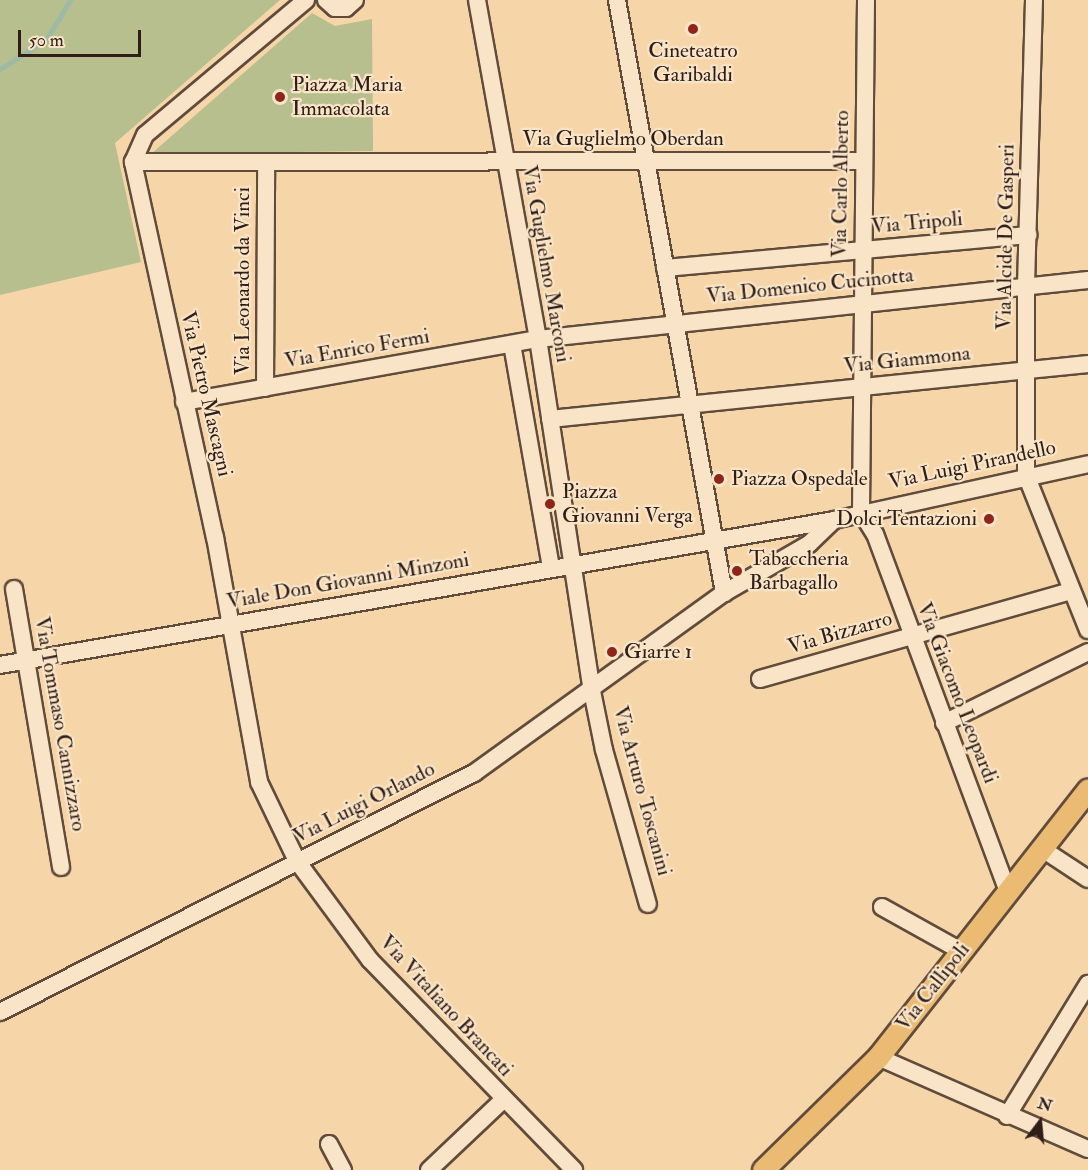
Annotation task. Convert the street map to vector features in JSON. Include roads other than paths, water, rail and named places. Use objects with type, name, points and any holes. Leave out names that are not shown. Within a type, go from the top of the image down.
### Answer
[{"type":"main road","name":"Via Callipoli","points":[[763,1170],[878,1058],[1088,789]]},
{"type":"street","points":[[134,168],[145,135],[306,0]]},
{"type":"street","points":[[326,0],[335,8],[346,8],[355,0]]},
{"type":"street","points":[[617,0],[689,405],[709,541],[724,593]]},
{"type":"street","name":"Via Carlo Alberto","points":[[861,512],[866,0]]},
{"type":"street","name":"Via Alcide De Gasperi","points":[[1026,475],[1026,285],[1034,0]]},
{"type":"street","name":"Via Guglielmo Marconi","points":[[478,6],[538,339],[574,564]]},
{"type":"street","name":"Via Guglielmo Oberdan","points":[[134,168],[266,169],[382,163],[864,161]]},
{"type":"street","name":"Via Pietro Mascagni","points":[[134,168],[215,537],[228,624],[259,782],[297,861]]},
{"type":"street","name":"Via Leonardo da Vinci","points":[[265,388],[266,169]]},
{"type":"street","name":"Via Tripoli","points":[[665,268],[1029,235]]},
{"type":"street","name":"Via Domenico Cucinotta","points":[[538,339],[1088,280]]},
{"type":"street","name":"Via Enrico Fermi","points":[[184,402],[538,339]]},
{"type":"street","points":[[512,344],[550,568]]},
{"type":"street","name":"Via Giammona","points":[[689,405],[1088,364]]},
{"type":"street","points":[[550,419],[689,405]]},
{"type":"street","name":"Via Luigi Pirandello","points":[[709,541],[834,519],[1026,475],[1088,464]]},
{"type":"street","points":[[1026,475],[1088,630]]},
{"type":"street","name":"Via Giacomo Leopardi","points":[[861,512],[875,534],[910,636],[1008,891]]},
{"type":"street","name":"Via Luigi Orlando","points":[[0,1012],[474,773],[592,691],[724,593],[809,544],[834,519]]},
{"type":"street","name":"Viale Don Giovanni Minzoni","points":[[0,665],[709,541]]},
{"type":"street","points":[[574,564],[592,691]]},
{"type":"street","name":"Via Tommaso Cannizzaro","points":[[14,589],[61,867]]},
{"type":"street","name":"Via Bizzarro","points":[[760,680],[1072,591]]},
{"type":"street","points":[[944,723],[1088,652]]},
{"type":"street","name":"Via Arturo Toscanini","points":[[592,691],[604,750],[648,903]]},
{"type":"street","points":[[1041,849],[1088,879]]},
{"type":"street","name":"Via Vitaliano Brancati","points":[[297,861],[370,960],[503,1100],[574,1170]]},
{"type":"street","points":[[882,907],[961,951]]},
{"type":"street","points":[[1007,1116],[1088,984]]},
{"type":"street","points":[[878,1058],[1007,1116],[1088,1149]]},
{"type":"street","points":[[429,1170],[503,1100]]},
{"type":"street","points":[[329,1144],[343,1170]]},
{"type":"waterway","points":[[0,69],[46,40],[70,0]]},
{"type":"place","name":"Cineteatro Garibaldi","points":[[693,29]]},
{"type":"place","name":"Piazza Maria Immacolata","points":[[280,97]]},
{"type":"place","name":"Piazza Ospedale","points":[[719,479]]},
{"type":"place","name":"Piazza Giovanni Verga","points":[[550,504]]},
{"type":"place","name":"Dolci Tentazioni","points":[[989,519]]},
{"type":"place","name":"Tabaccheria Barbagallo","points":[[737,571]]},
{"type":"place","name":"Giarre 1","points":[[612,652]]}]
